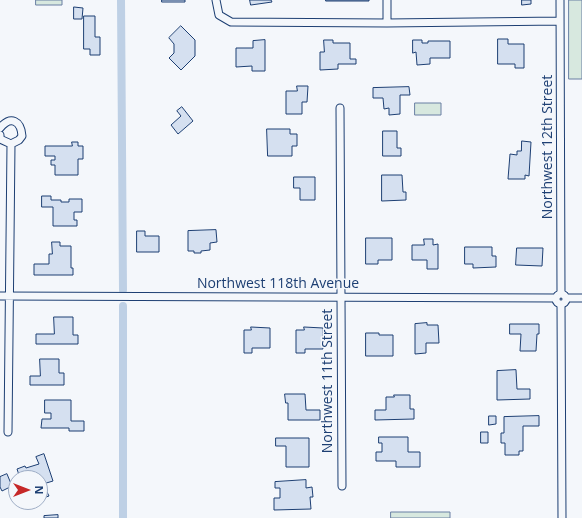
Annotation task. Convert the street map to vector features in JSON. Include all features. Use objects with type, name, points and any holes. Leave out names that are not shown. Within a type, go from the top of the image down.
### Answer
[{"type":"street","points":[[216,0],[219,15],[231,22],[387,23],[560,21]]},
{"type":"street","points":[[387,0],[387,23]]},
{"type":"street","name":"Northwest 12th Street","points":[[560,0],[562,518]]},
{"type":"street","name":"Northwest 11th Street","points":[[340,108],[342,486]]},
{"type":"street","points":[[0,128],[5,122],[11,121],[17,122],[21,127],[22,136],[19,140],[11,144]]},
{"type":"street","points":[[0,135],[0,139],[11,144]]},
{"type":"street","points":[[8,432],[11,144]]},
{"type":"street","name":"Northwest 118th Avenue","points":[[0,296],[582,298]]},
{"type":"shaded area","points":[[36,0],[62,0],[62,5],[36,5]]},
{"type":"shaded area","points":[[569,0],[582,0],[582,79],[569,79]]},
{"type":"shaded area","points":[[415,103],[441,103],[441,115],[415,115]]},
{"type":"shaded area","points":[[391,512],[450,512],[450,518],[391,518]]},
{"type":"building","points":[[162,0],[185,0],[185,2],[162,2]]},
{"type":"building","points":[[250,0],[271,0],[272,2],[251,5]]},
{"type":"building","points":[[369,0],[369,1],[326,1]]},
{"type":"building","points":[[522,0],[531,0],[531,4],[522,5]]},
{"type":"building","points":[[74,7],[83,8],[82,19],[74,19]]},
{"type":"building","points":[[84,16],[95,16],[95,37],[100,37],[100,55],[90,55],[90,49],[84,49]]},
{"type":"building","points":[[181,26],[195,40],[195,56],[181,70],[169,58],[174,53],[174,44],[169,38]]},
{"type":"building","points":[[498,39],[508,39],[508,44],[524,44],[524,68],[515,68],[515,64],[498,64]]},
{"type":"building","points":[[265,40],[265,71],[252,71],[252,66],[236,67],[236,48],[253,48],[253,41]]},
{"type":"building","points":[[324,40],[333,40],[333,43],[350,43],[350,59],[356,59],[356,64],[338,64],[338,69],[320,70],[320,52],[324,52]]},
{"type":"building","points":[[413,40],[422,40],[422,43],[428,43],[428,41],[450,41],[450,58],[430,58],[430,64],[417,65],[416,52],[413,53]]},
{"type":"building","points":[[297,86],[308,86],[307,102],[302,102],[302,114],[286,114],[286,91],[297,91]]},
{"type":"building","points":[[409,87],[410,95],[400,95],[400,114],[389,115],[389,108],[384,109],[383,98],[373,98],[373,88]]},
{"type":"building","points":[[182,107],[193,121],[178,134],[171,125],[181,116],[177,111]]},
{"type":"building","points":[[267,129],[290,129],[290,134],[297,134],[297,146],[292,146],[292,156],[268,156]]},
{"type":"building","points":[[383,131],[397,131],[397,148],[401,148],[401,156],[383,156]]},
{"type":"building","points":[[522,141],[531,142],[529,176],[525,175],[525,179],[508,179],[510,154],[517,155],[517,151],[521,151]]},
{"type":"building","points":[[72,142],[78,142],[78,146],[83,146],[83,159],[78,159],[78,175],[55,175],[55,165],[51,165],[51,160],[55,160],[55,156],[45,156],[45,146],[72,146]]},
{"type":"building","points":[[382,175],[402,175],[403,192],[406,192],[406,200],[382,201]]},
{"type":"building","points":[[294,177],[315,177],[315,200],[300,200],[300,188],[294,188]]},
{"type":"building","points":[[42,196],[51,196],[51,200],[61,200],[61,202],[69,202],[69,199],[82,199],[82,212],[74,212],[74,220],[77,220],[77,226],[53,226],[53,207],[42,207]]},
{"type":"building","points":[[216,230],[217,242],[210,243],[210,250],[201,251],[201,253],[188,251],[188,231]]},
{"type":"building","points":[[137,231],[145,231],[145,236],[159,236],[159,252],[137,252]]},
{"type":"building","points":[[366,238],[392,238],[392,260],[378,260],[378,264],[366,264]]},
{"type":"building","points":[[424,239],[433,239],[433,245],[438,244],[438,269],[427,269],[427,260],[412,260],[412,245],[424,245]]},
{"type":"building","points":[[52,242],[60,242],[60,246],[71,246],[71,268],[73,268],[73,275],[34,275],[34,264],[49,264],[49,254],[52,254]]},
{"type":"building","points":[[465,247],[492,247],[492,256],[496,256],[496,267],[473,268],[473,264],[465,264]]},
{"type":"building","points":[[517,248],[543,248],[542,266],[516,265]]},
{"type":"building","points":[[54,317],[73,317],[73,335],[78,335],[78,344],[36,344],[36,334],[54,334]]},
{"type":"building","points":[[427,323],[427,325],[438,325],[439,343],[426,343],[426,353],[415,354],[415,324]]},
{"type":"building","points":[[510,324],[539,324],[536,351],[520,351],[521,334],[510,334]]},
{"type":"building","points":[[251,327],[270,328],[270,348],[252,348],[252,353],[244,353],[244,330],[251,330]]},
{"type":"building","points":[[304,327],[323,328],[323,349],[305,349],[305,353],[296,353],[296,330],[304,330]]},
{"type":"building","points":[[366,333],[393,335],[393,356],[366,356]]},
{"type":"building","points":[[40,359],[59,359],[59,373],[64,373],[64,385],[30,385],[30,376],[40,376]]},
{"type":"building","points":[[516,370],[517,389],[530,389],[530,399],[497,400],[497,371]]},
{"type":"building","points":[[285,394],[305,394],[306,410],[320,410],[320,420],[288,420],[288,403],[286,403]]},
{"type":"building","points":[[394,395],[410,395],[410,409],[414,409],[414,419],[375,420],[375,410],[386,410],[386,397],[394,397]]},
{"type":"building","points":[[45,400],[71,400],[71,421],[84,421],[84,431],[69,431],[69,428],[41,428],[42,419],[51,419],[51,413],[45,413]]},
{"type":"building","points":[[489,416],[496,416],[496,424],[489,425]]},
{"type":"building","points":[[539,416],[539,426],[523,426],[523,451],[519,451],[519,455],[505,455],[505,443],[501,443],[501,433],[504,433],[504,417]]},
{"type":"building","points":[[481,432],[488,432],[488,443],[481,443]]},
{"type":"building","points":[[379,437],[408,437],[408,452],[420,452],[420,467],[396,467],[396,461],[376,461],[376,452],[382,452],[382,443],[379,443]]},
{"type":"building","points":[[276,438],[309,438],[309,467],[286,467],[286,446],[276,446]]},
{"type":"building","points":[[44,454],[53,481],[48,482],[48,470],[17,470],[25,466],[26,468],[39,464],[36,457]]},
{"type":"building","points":[[7,474],[8,476],[8,488],[2,491],[0,487],[0,477]]},
{"type":"building","points":[[306,480],[306,488],[312,487],[313,497],[310,497],[311,509],[274,510],[274,498],[280,498],[280,488],[275,488],[275,482]]},
{"type":"building","points":[[58,515],[58,518],[44,518],[44,516]]},
{"type":"waterway","points":[[121,0],[123,290]]},
{"type":"waterway","points":[[123,306],[123,518]]}]
